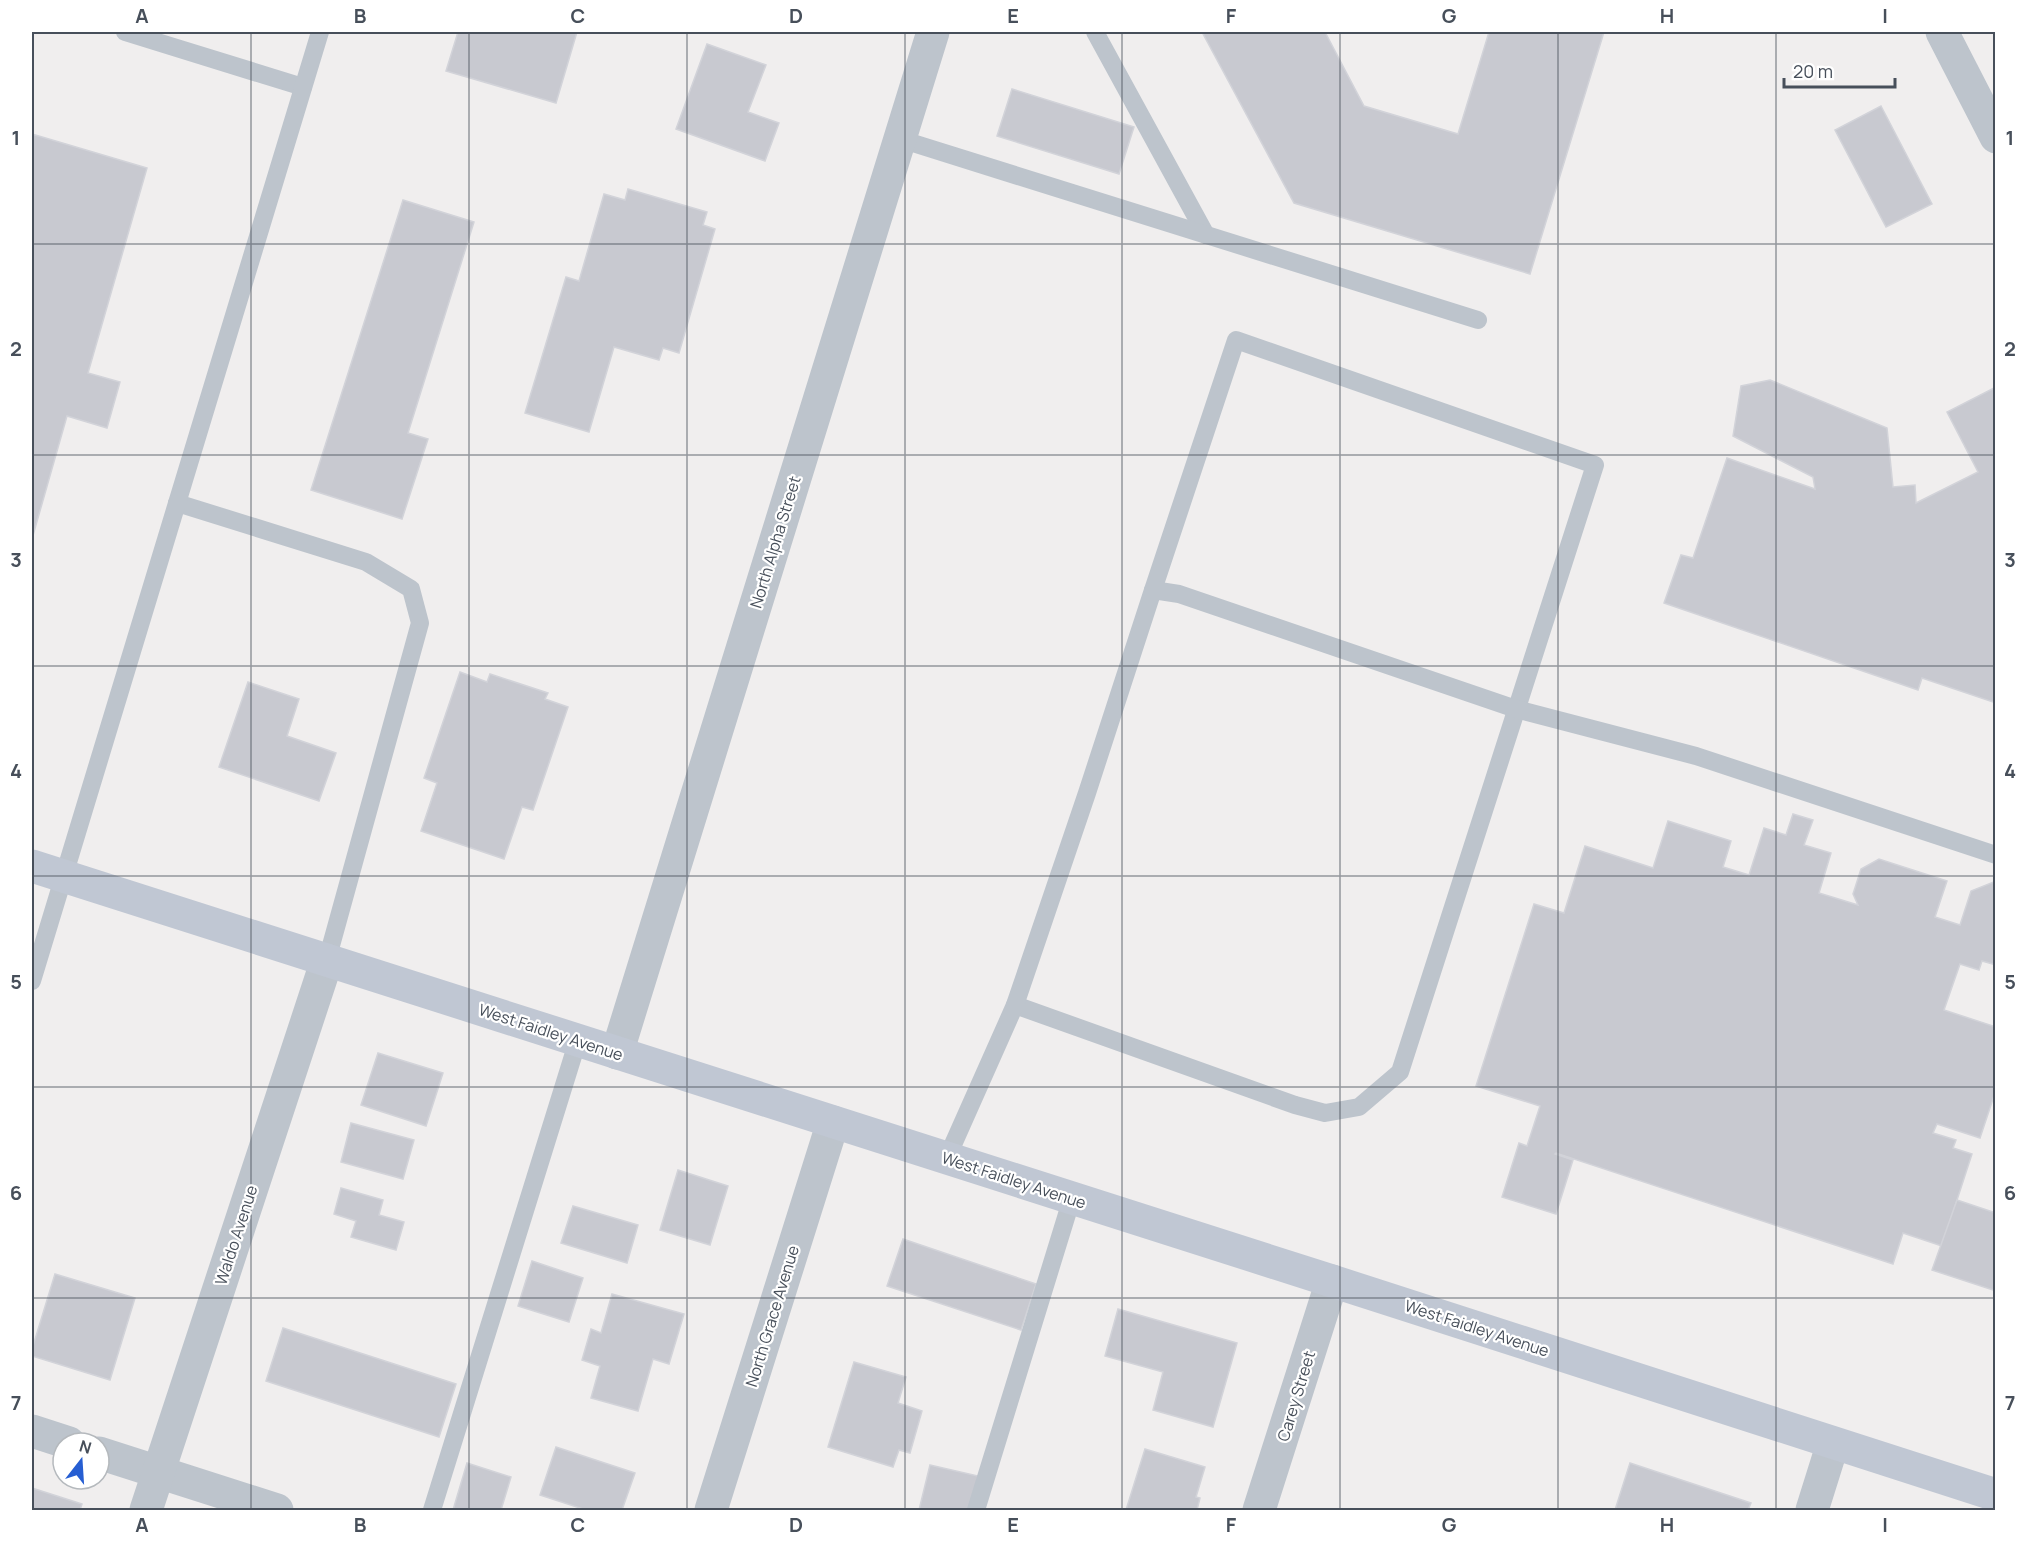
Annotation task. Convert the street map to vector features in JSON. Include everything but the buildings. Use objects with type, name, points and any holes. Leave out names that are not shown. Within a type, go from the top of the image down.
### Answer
[{"type":"street","name":"North Alpha Street","points":[[617,1053],[933,32]]},
{"type":"street","points":[[1942,32],[1995,137]]},
{"type":"street","name":"West Faidley Avenue","points":[[32,866],[1332,1281],[1995,1496]]},
{"type":"street","name":"Waldo Avenue","points":[[146,1510],[327,960]]},
{"type":"street","name":"North Grace Avenue","points":[[711,1510],[833,1122]]},
{"type":"street","name":"Carey Street","points":[[1260,1510],[1332,1281]]},
{"type":"street","points":[[32,1431],[51,1437]]},
{"type":"street","points":[[1812,1510],[1833,1443]]},
{"type":"street","points":[[111,1457],[277,1510]]},
{"type":"lane","points":[[125,32],[303,87]]},
{"type":"lane","points":[[32,981],[320,32]]},
{"type":"lane","points":[[1095,32],[1206,235]]},
{"type":"lane","points":[[900,139],[1478,320]]},
{"type":"lane","points":[[947,1158],[1014,1005],[1087,793],[1236,340],[1595,465],[1400,1072],[1359,1107],[1324,1113],[1295,1106],[1014,1005]]},
{"type":"lane","points":[[177,503],[366,562],[411,589],[420,623],[327,960]]},
{"type":"lane","points":[[1153,590],[1179,594],[1516,709],[1696,756],[1995,855]]},
{"type":"lane","points":[[432,1510],[578,1040]]},
{"type":"lane","points":[[976,1510],[1072,1198]]}]
